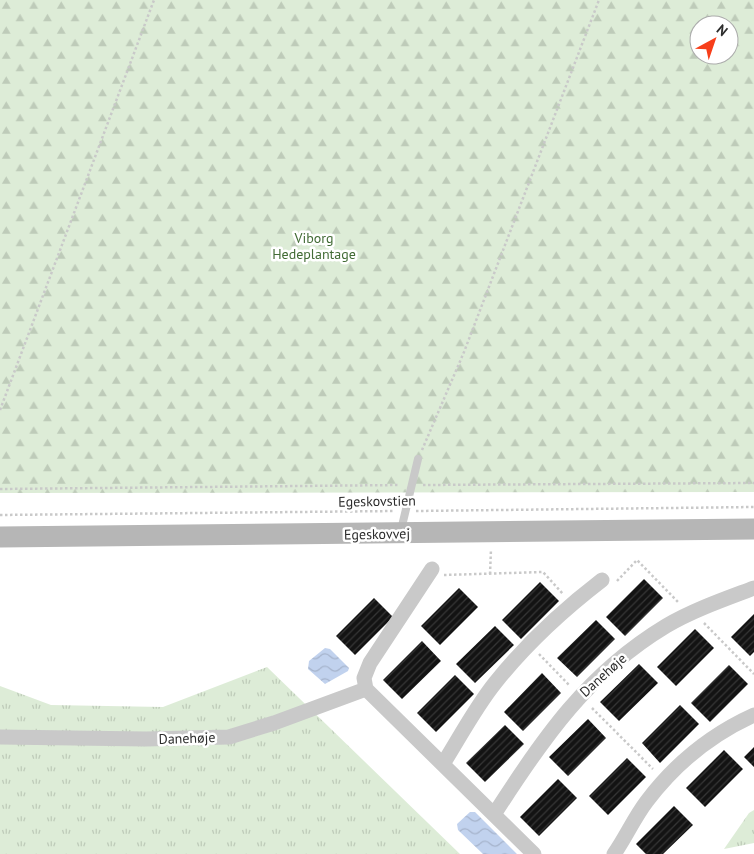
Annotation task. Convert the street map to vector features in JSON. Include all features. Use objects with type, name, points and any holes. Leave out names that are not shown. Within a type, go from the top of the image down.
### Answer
[{"type":"street","name":"Egeskovvej","points":[[0,537],[754,529]]},
{"type":"street","points":[[430,572],[370,663],[364,678],[366,689],[534,854]]},
{"type":"street","points":[[443,764],[494,684],[529,644],[571,604],[602,580]]},
{"type":"street","name":"Danehøje","points":[[495,814],[530,757],[580,696],[628,652],[668,625],[754,588]]},
{"type":"street","name":"Danehøje","points":[[0,738],[146,739],[229,737],[274,723],[366,689]]},
{"type":"street","points":[[614,854],[646,801],[664,781],[698,748],[736,723],[754,715]]},
{"type":"lane","points":[[400,534],[418,459]]},
{"type":"path","points":[[0,410],[154,0]]},
{"type":"path","points":[[418,459],[464,352],[599,0]]},
{"type":"path","points":[[0,489],[754,483]]},
{"type":"path","name":"Egeskovstien","points":[[0,515],[754,507]]},
{"type":"path","points":[[490,574],[491,533]]},
{"type":"path","points":[[602,580],[615,583],[637,560],[754,674]]},
{"type":"path","points":[[430,572],[490,574],[543,572],[571,604]]},
{"type":"path","points":[[529,644],[664,781]]},
{"type":"green space","name":"Viborg Hedeplantage","points":[[0,0],[754,0],[754,492],[0,493]]},
{"type":"green space","points":[[267,667],[460,854],[0,854],[0,686],[51,705],[163,707]]},
{"type":"green space","points":[[754,810],[754,843],[724,849],[749,813]]},
{"type":"water","points":[[325,648],[330,649],[349,668],[348,671],[325,684],[308,669],[309,661]]},
{"type":"water","points":[[470,812],[475,812],[517,854],[483,854],[458,830],[457,824]]},
{"type":"building","points":[[644,579],[663,598],[625,636],[606,617]]},
{"type":"building","points":[[540,582],[559,601],[521,639],[502,620]]},
{"type":"building","points":[[459,588],[478,607],[440,645],[421,626]]},
{"type":"building","points":[[374,598],[393,617],[355,655],[336,636]]},
{"type":"building","points":[[754,614],[754,652],[750,656],[731,637]]},
{"type":"building","points":[[596,620],[615,639],[577,677],[557,658]]},
{"type":"building","points":[[495,626],[514,645],[475,683],[456,664]]},
{"type":"building","points":[[695,629],[714,648],[676,686],[657,667]]},
{"type":"building","points":[[422,641],[441,661],[402,699],[383,680]]},
{"type":"building","points":[[639,664],[658,683],[619,721],[600,702]]},
{"type":"building","points":[[729,665],[748,684],[710,722],[691,703]]},
{"type":"building","points":[[542,673],[561,693],[523,731],[504,712]]},
{"type":"building","points":[[455,675],[474,694],[436,732],[417,713]]},
{"type":"building","points":[[680,705],[699,724],[660,763],[642,743]]},
{"type":"building","points":[[588,719],[606,738],[568,776],[549,757]]},
{"type":"building","points":[[505,725],[524,744],[485,782],[466,763]]},
{"type":"building","points":[[754,747],[754,767],[744,757]]},
{"type":"building","points":[[724,750],[743,769],[705,807],[686,788]]},
{"type":"building","points":[[627,758],[646,777],[608,815],[589,796]]},
{"type":"building","points":[[558,779],[577,798],[539,836],[520,817]]},
{"type":"building","points":[[674,806],[693,825],[663,854],[646,854],[636,844]]}]
